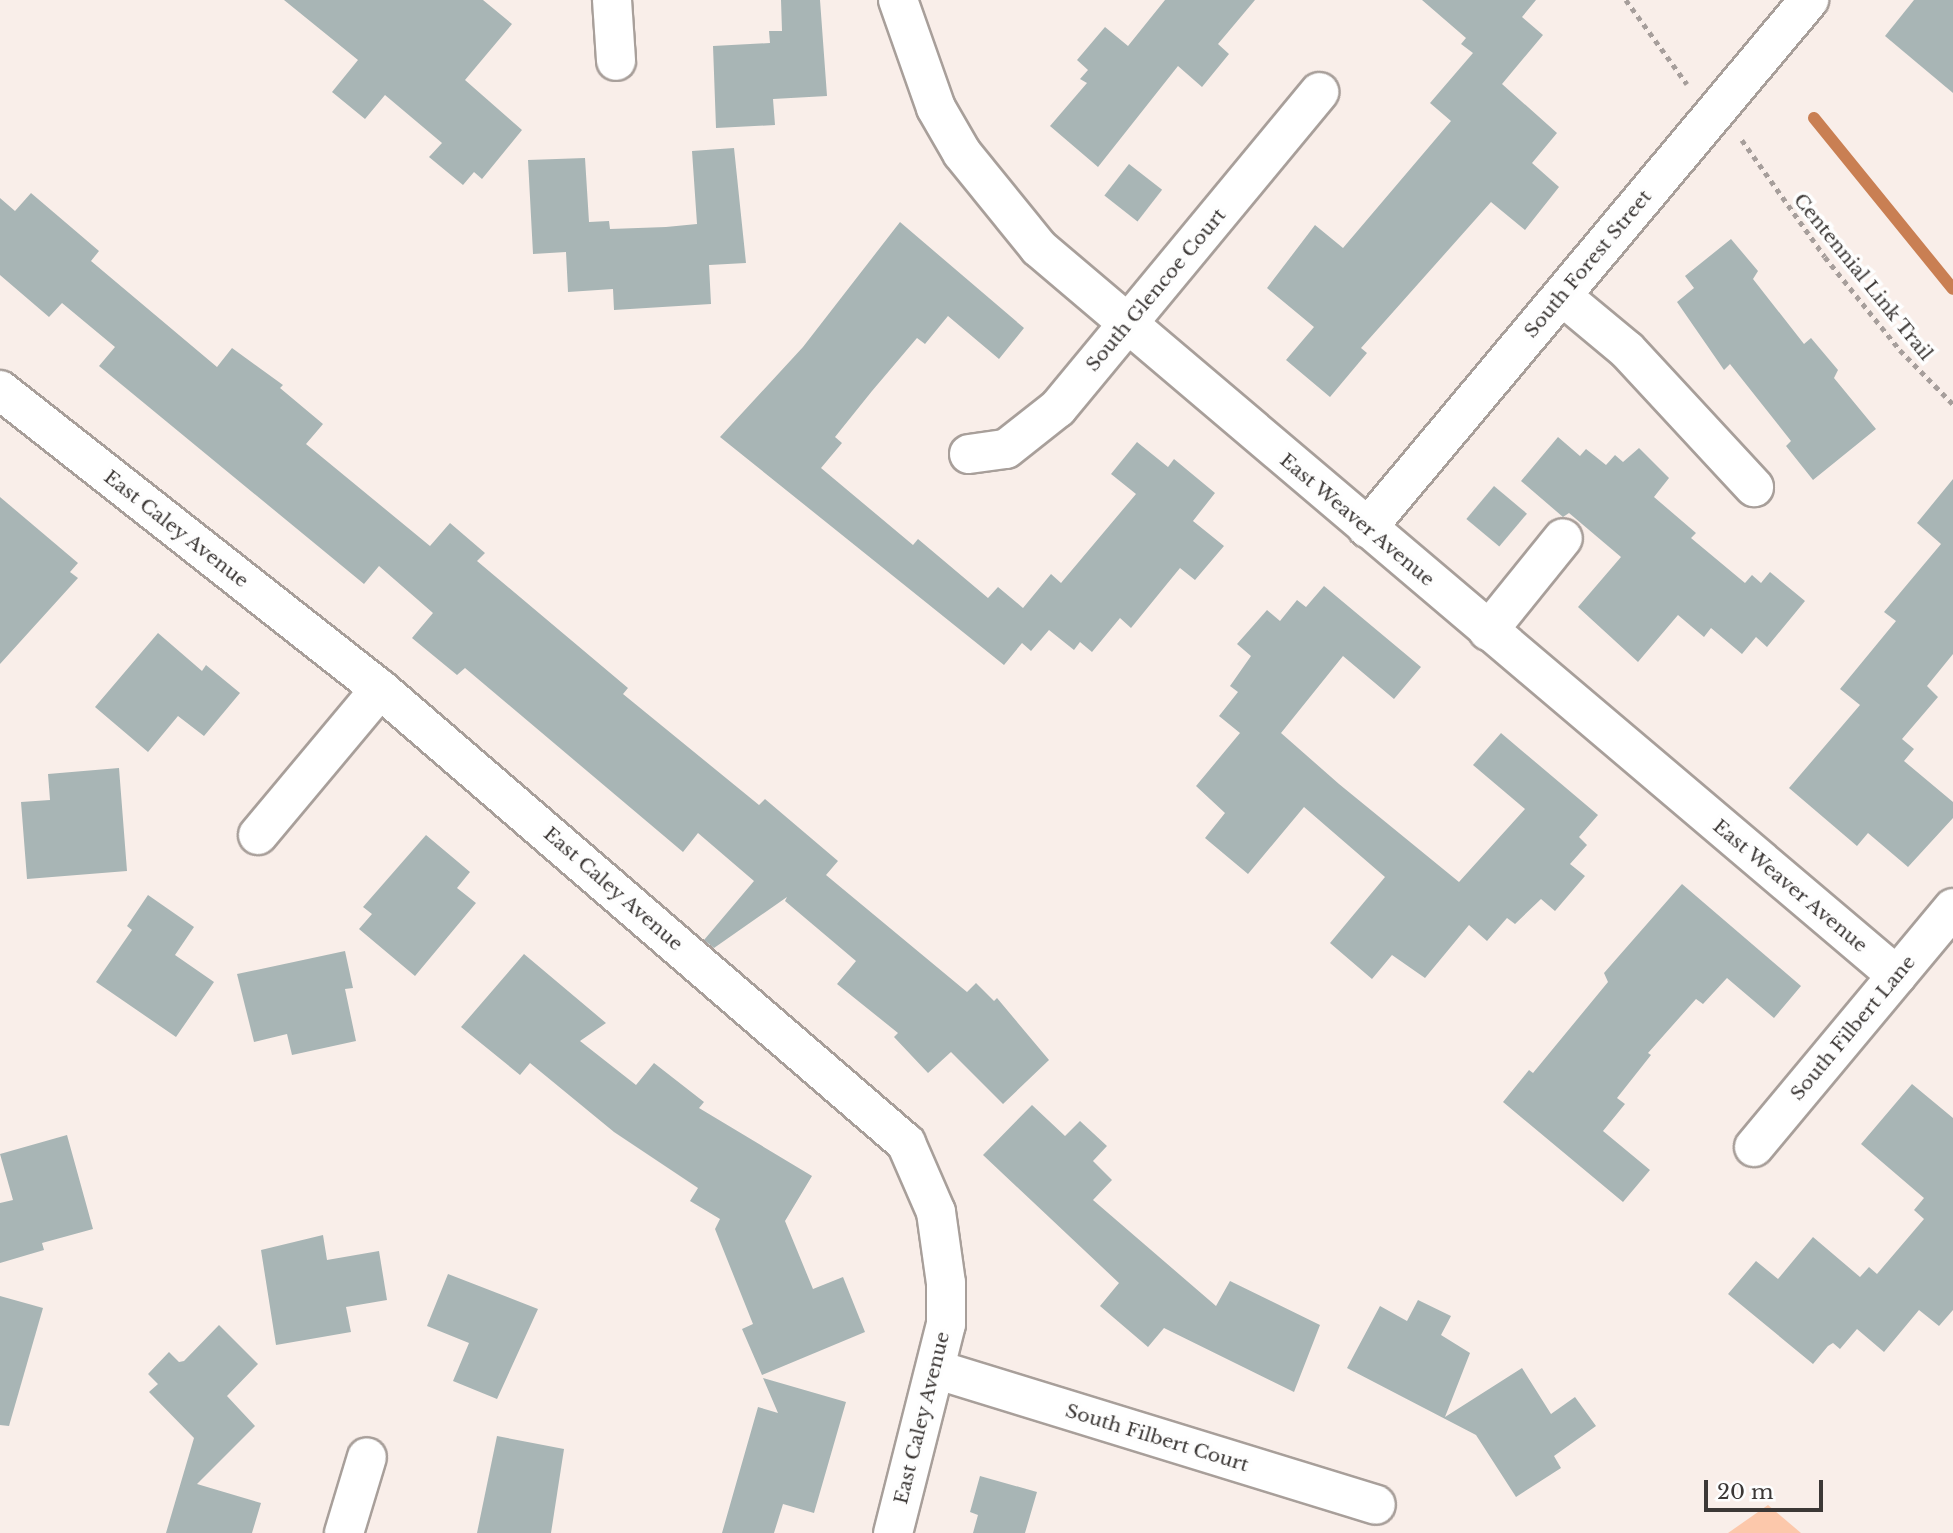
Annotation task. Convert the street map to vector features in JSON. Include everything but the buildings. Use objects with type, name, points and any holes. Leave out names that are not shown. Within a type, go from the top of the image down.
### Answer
[{"type":"street","points":[[612,0],[616,61]]},
{"type":"street","name":"East Weaver Avenue","points":[[898,0],[936,107],[962,153],[1039,248],[1127,326],[1897,975]]},
{"type":"street","name":"South Forest Street","points":[[1367,528],[1809,0]]},
{"type":"street","name":"South Glencoe Court","points":[[969,454],[1006,449],[1029,435],[1058,408],[1318,92]]},
{"type":"street","points":[[1562,296],[1627,350],[1754,486]]},
{"type":"street","name":"East Caley Avenue","points":[[0,390],[380,688],[906,1143],[936,1212],[946,1283],[946,1324],[938,1370],[893,1533]]},
{"type":"street","points":[[1488,631],[1563,538]]},
{"type":"street","points":[[258,835],[380,688]]},
{"type":"street","name":"South Filbert Lane","points":[[1754,1147],[1953,908]]},
{"type":"street","name":"South Filbert Court","points":[[938,1370],[1376,1505]]},
{"type":"street","points":[[344,1533],[367,1457]]},
{"type":"path","name":"Centennial Link Trail","points":[[1626,0],[1715,114],[1760,159],[1796,219],[1900,350],[1953,404]]},
{"type":"shaded area","points":[[1768,1505],[1801,1533],[1728,1533]]},
{"type":"waterway","points":[[1814,118],[1953,289]]}]
